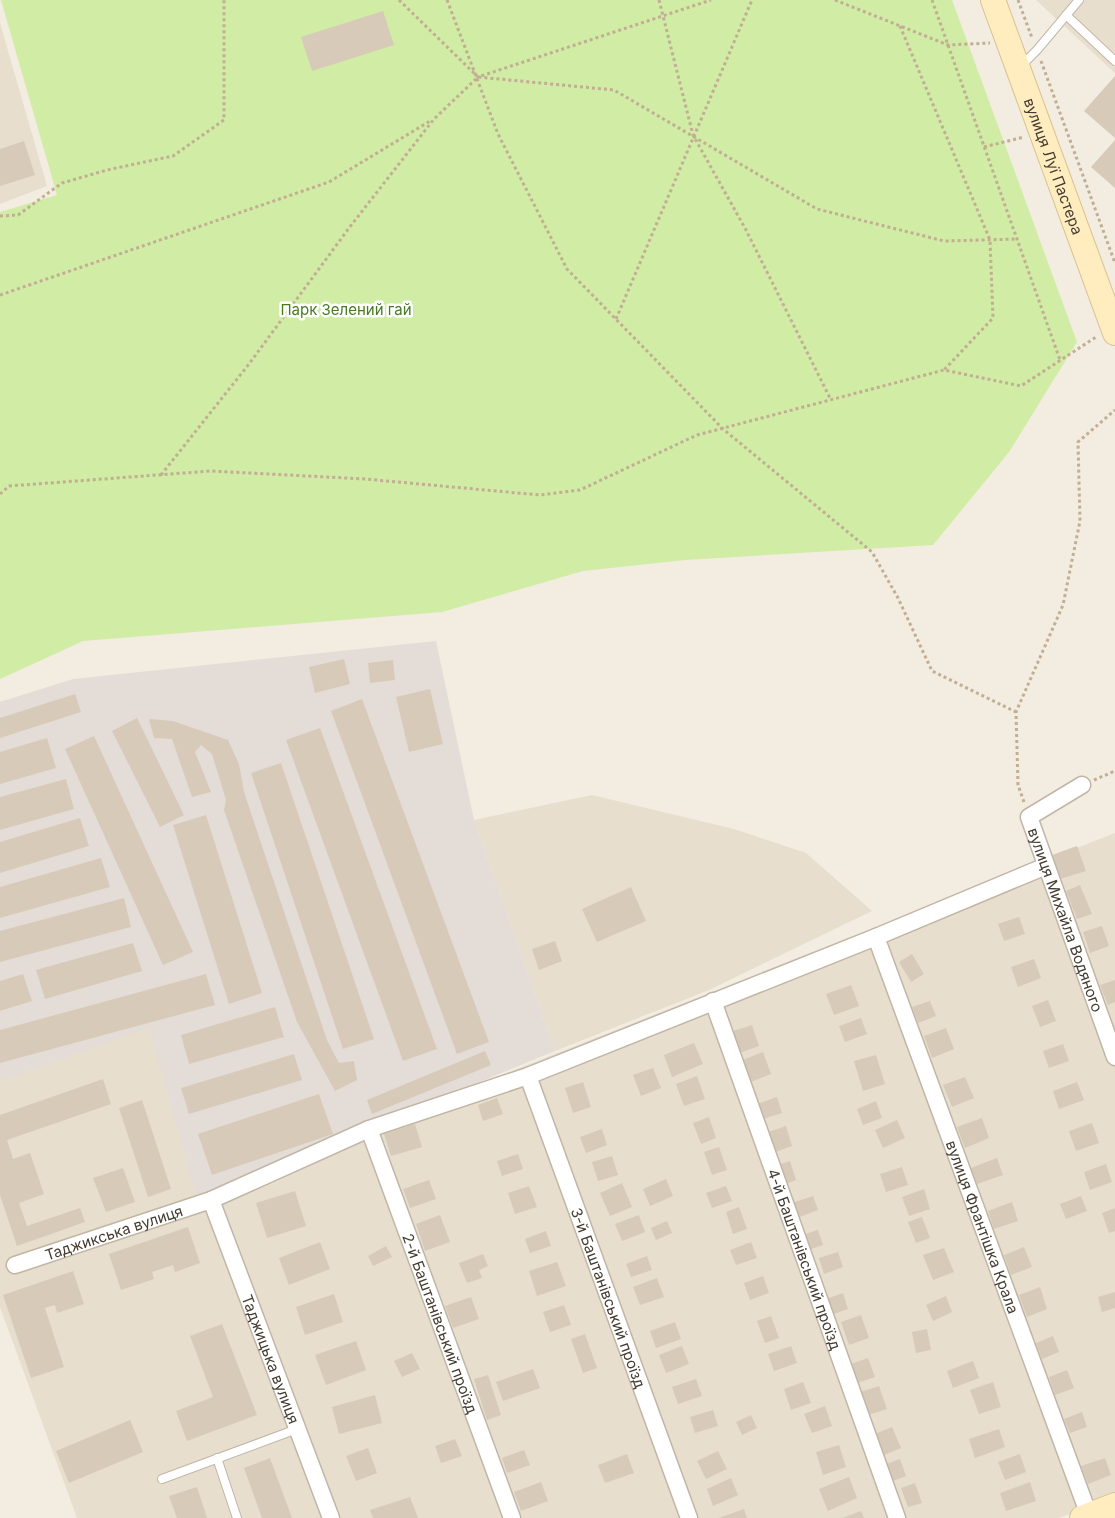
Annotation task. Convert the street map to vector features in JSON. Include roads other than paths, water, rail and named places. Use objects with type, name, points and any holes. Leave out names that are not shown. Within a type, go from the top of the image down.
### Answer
[{"type":"street","name":"вулиця Луї Пастера","points":[[993,0],[1114,330]]},
{"type":"street","name":"вулиця Михайла Водяного","points":[[1082,785],[1029,818],[1115,1056]]},
{"type":"street","name":"Таджикська вулиця","points":[[15,1265],[211,1200],[369,1129],[528,1076],[876,937],[1046,866]]},
{"type":"street","name":"вулиця Франтішка Крала","points":[[876,937],[1087,1517]]},
{"type":"street","name":"4-й Баштанівський проїзд","points":[[713,1001],[897,1518]]},
{"type":"street","name":"3-й Баштанівський проїзд","points":[[528,1076],[688,1518]]},
{"type":"street","name":"2-й Баштанівський проїзд","points":[[369,1129],[512,1518]]},
{"type":"street","name":"Таджицька вулиця","points":[[211,1200],[331,1518]]},
{"type":"street","points":[[1087,1517],[1115,1505]]},
{"type":"lane","points":[[1018,68],[1037,50],[1079,0]]},
{"type":"lane","points":[[1066,15],[1115,61]]},
{"type":"lane","points":[[162,1479],[297,1429]]},
{"type":"lane","points":[[217,1458],[237,1518]]},
{"type":"park label","name":"Парк Зелений гай","points":[[346,309]]}]
